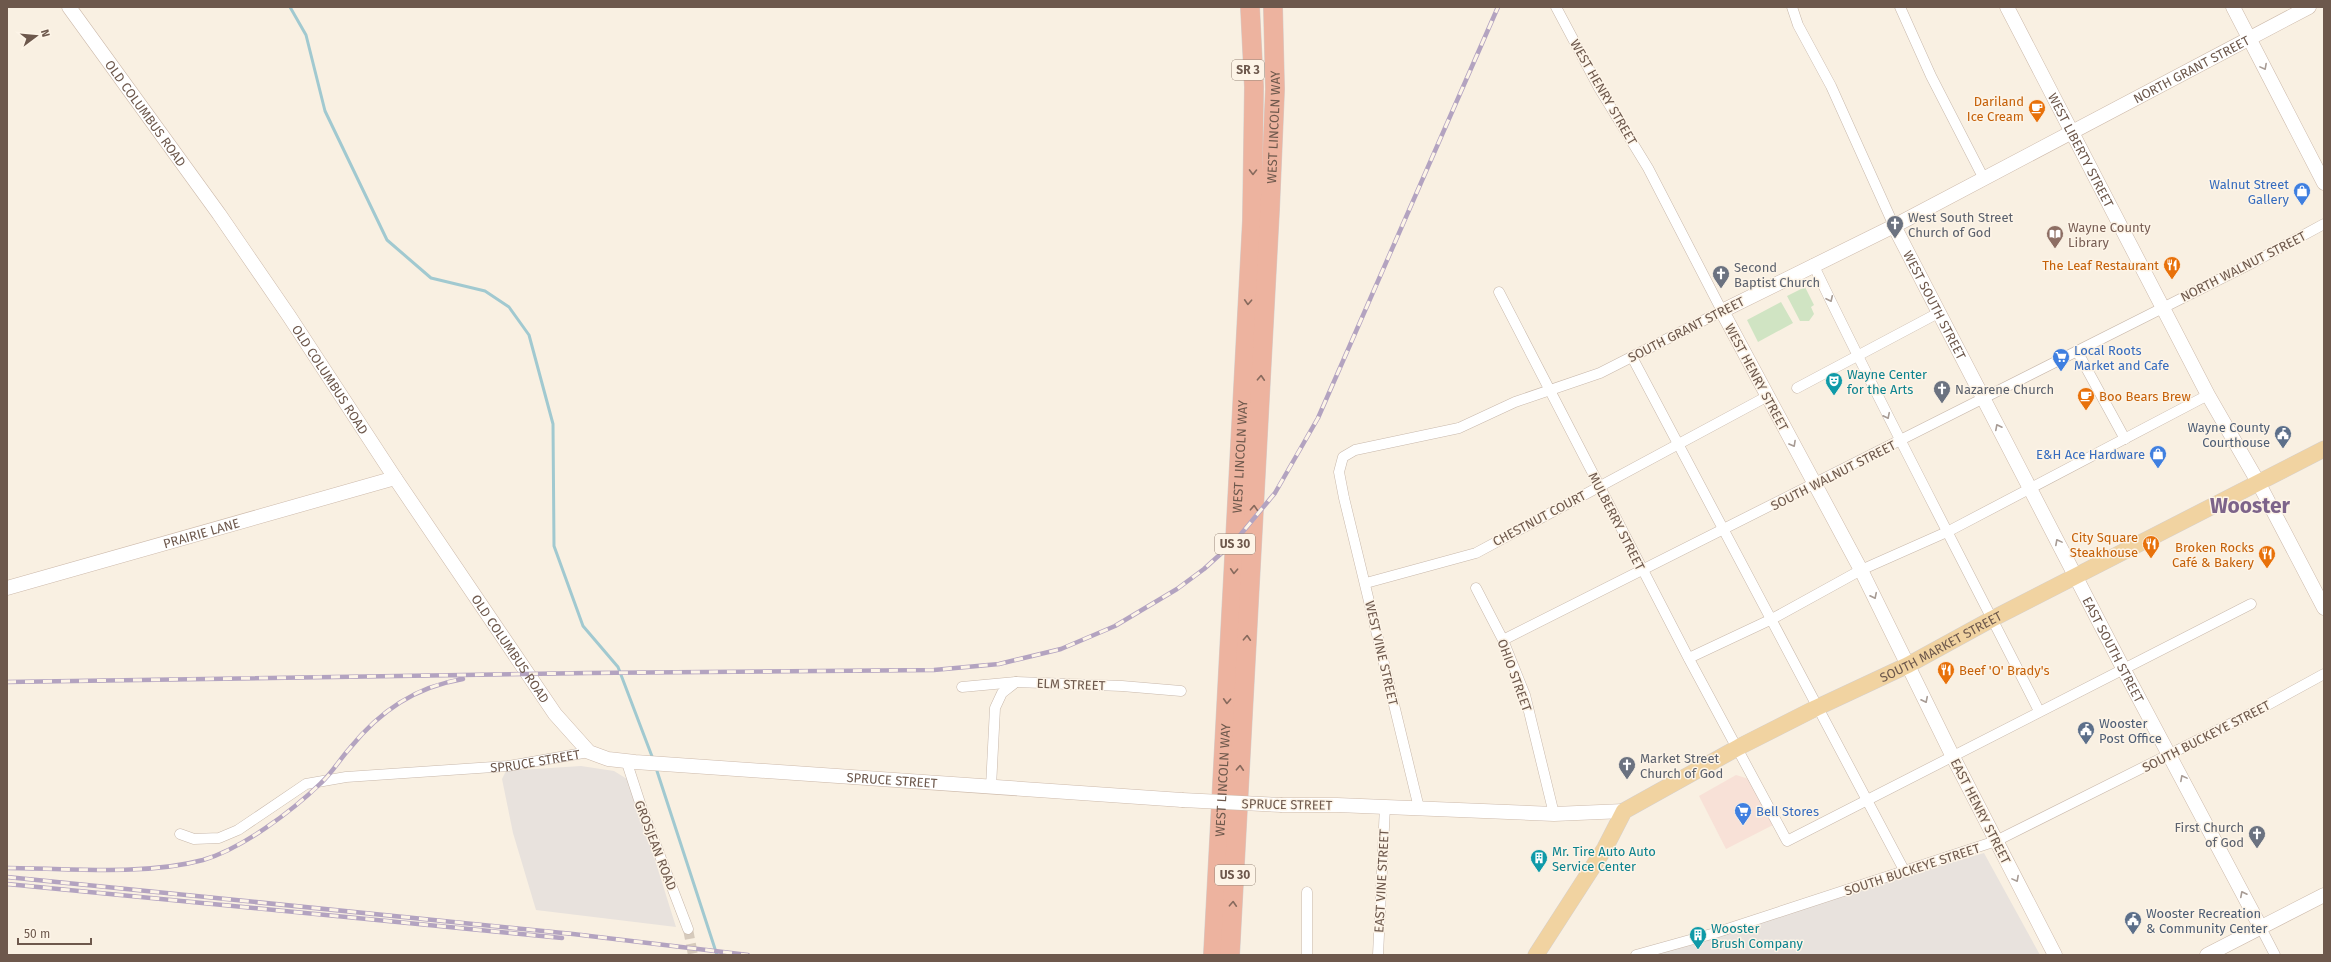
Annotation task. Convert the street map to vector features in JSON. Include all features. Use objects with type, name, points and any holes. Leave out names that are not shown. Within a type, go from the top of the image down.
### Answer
[{"type":"highway","name":"SR 3","points":[[1243,7],[1254,133]]},
{"type":"highway","name":"WEST LINCOLN WAY","points":[[1213,955],[1252,221],[1254,87],[1250,7]]},
{"type":"highway","name":"WEST LINCOLN WAY","points":[[1231,951],[1270,209],[1275,88],[1273,7]]},
{"type":"main road","name":"SOUTH MARKET STREET","points":[[1624,811],[1738,748],[1816,708],[1908,665],[1992,619],[2324,449]]},
{"type":"main road","points":[[1536,955],[1605,848],[1624,811]]},
{"type":"street","name":"OLD COLUMBUS ROAD","points":[[69,7],[219,214],[289,316],[395,478],[554,714],[589,752]]},
{"type":"street","name":"WEST HENRY STREET","points":[[1556,7],[1599,88],[1648,168],[1766,397],[1816,484],[1861,570],[1908,665]]},
{"type":"street","name":"WEST SOUTH STREET","points":[[1792,7],[1798,24],[1831,86],[1894,226],[2076,576]]},
{"type":"street","points":[[1900,7],[1931,76],[1984,179]]},
{"type":"street","name":"WEST LIBERTY STREET","points":[[2007,7],[2208,395],[2258,482],[2324,608]]},
{"type":"street","points":[[2234,7],[2324,184]]},
{"type":"street","name":"NORTH GRANT STREET","points":[[2073,132],[2250,40],[2309,7]]},
{"type":"street","name":"SOUTH GRANT STREET","points":[[1344,498],[1339,472],[1343,457],[1355,450],[1459,428],[1515,402],[1600,373],[1813,264],[1894,226],[2073,132]]},
{"type":"street","name":"NORTH WALNUT STREET","points":[[2162,307],[2252,263],[2324,224]]},
{"type":"street","points":[[1813,264],[1899,441],[1948,531],[2038,711]]},
{"type":"street","name":"MULBERRY STREET","points":[[1499,292],[1689,659],[1787,841],[1867,801]]},
{"type":"street","name":"SOUTH WALNUT STREET","points":[[1503,640],[1725,530],[2162,307]]},
{"type":"street","points":[[1797,388],[1940,312]]},
{"type":"street","points":[[2077,351],[2125,439]]},
{"type":"street","points":[[1632,357],[1772,619],[1816,708],[1904,870]]},
{"type":"street","points":[[1689,659],[1772,619],[1861,570],[1948,531],[2208,395]]},
{"type":"street","name":"CHESTNUT COURT","points":[[1366,583],[1476,553],[1766,397]]},
{"type":"street","name":"PRAIRIE LANE","points":[[7,588],[395,478]]},
{"type":"street","name":"WEST VINE STREET","points":[[1344,498],[1366,583],[1419,808]]},
{"type":"street","name":"EAST SOUTH STREET","points":[[2076,576],[2124,670],[2170,754],[2275,955]]},
{"type":"street","name":"OHIO STREET","points":[[1476,588],[1503,640],[1525,695],[1554,814]]},
{"type":"street","points":[[1867,801],[1952,755],[2038,711],[2124,670],[2251,604]]},
{"type":"street","name":"EAST HENRY STREET","points":[[1908,665],[1952,755],[2055,955]]},
{"type":"street","name":"SOUTH BUCKEYE STREET","points":[[1636,955],[1715,933],[1996,841],[2260,709],[2324,674]]},
{"type":"street","points":[[991,787],[995,708],[1002,693],[1016,682]]},
{"type":"street","name":"ELM STREET","points":[[962,687],[1016,682],[1122,686],[1181,691]]},
{"type":"street","name":"SPRUCE STREET","points":[[180,834],[194,839],[219,838],[238,830],[306,784],[346,777],[508,766],[589,752],[608,759],[690,766],[1182,800],[1282,805],[1385,806],[1554,814],[1624,811]]},
{"type":"street","name":"GROSJEAN ROAD","points":[[630,761],[642,809],[688,929]]},
{"type":"street","name":"EAST VINE STREET","points":[[1378,955],[1385,806]]},
{"type":"street","points":[[1307,892],[1307,955]]},
{"type":"street","points":[[2207,955],[2324,895]]},
{"type":"shaded area","points":[[581,766],[614,771],[627,779],[634,793],[676,927],[536,910],[513,833],[502,779],[506,771]]},
{"type":"shaded area","points":[[1736,775],[1749,779],[1773,825],[1726,849],[1699,796]]},
{"type":"shaded area","points":[[1984,853],[2040,955],[1630,955]]},
{"type":"green space","points":[[1805,287],[1814,305],[1811,307],[1814,314],[1809,321],[1800,321],[1787,296]]},
{"type":"green space","points":[[1781,302],[1793,323],[1758,342],[1747,320]]},
{"type":"waterway","points":[[290,7],[306,35],[325,111],[387,240],[431,278],[485,291],[509,307],[529,335],[553,424],[554,546],[583,626],[618,667],[653,759]]},
{"type":"waterway","points":[[656,768],[717,955]]},
{"type":"tunnel","points":[[688,929],[693,955]]},
{"type":"railway","points":[[7,682],[587,673],[934,670],[999,664],[1061,649],[1115,626],[1177,589],[1204,569],[1236,540],[1275,493],[1318,418],[1498,7]]},
{"type":"railway","points":[[7,868],[131,870],[180,865],[203,860],[218,854],[250,838],[296,806],[325,779],[346,752],[386,712],[429,688],[463,679]]},
{"type":"railway","points":[[7,877],[573,934],[748,955]]},
{"type":"railway","points":[[7,884],[562,938]]},
{"type":"place","name":"Dariland Ice Cream","points":[[2037,123]]},
{"type":"place","name":"Walnut Street Gallery","points":[[2302,206]]},
{"type":"place","name":"West South Street Church of God","points":[[1895,239]]},
{"type":"place","name":"Wayne County Library","points":[[2055,249]]},
{"type":"place","name":"The Leaf Restaurant","points":[[2172,280]]},
{"type":"place","name":"Second Baptist Church","points":[[1721,289]]},
{"type":"place","name":"Local Roots Market and Cafe","points":[[2061,372]]},
{"type":"place","name":"Wayne Center for the Arts","points":[[1834,396]]},
{"type":"place","name":"Nazarene Church","points":[[1942,404]]},
{"type":"place","name":"Boo Bears Brew","points":[[2086,411]]},
{"type":"place","name":"Wayne County Courthouse","points":[[2283,449]]},
{"type":"place","name":"E&H Ace Hardware","points":[[2158,469]]},
{"type":"place","name":"City Square Steakhouse","points":[[2151,559]]},
{"type":"place","name":"Broken Rocks Café & Bakery","points":[[2267,569]]},
{"type":"place","name":"Beef 'O' Brady's","points":[[1946,685]]},
{"type":"place","name":"Wooster Post Office","points":[[2086,745]]},
{"type":"place","name":"Market Street Church of God","points":[[1627,780]]},
{"type":"place","name":"Bell Stores","points":[[1743,826]]},
{"type":"place","name":"First Church of God","points":[[2257,849]]},
{"type":"place","name":"Mr. Tire Auto Auto Service Center","points":[[1539,873]]},
{"type":"place","name":"Wooster Recreation & Community Center","points":[[2133,935]]},
{"type":"place","name":"Wooster Brush Company","points":[[1698,950]]},
{"type":"district","name":"Wooster","points":[[2250,506]]}]
